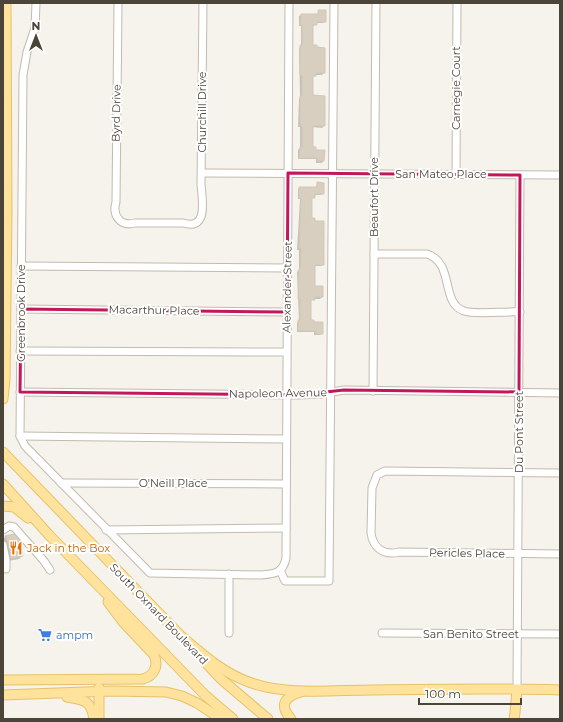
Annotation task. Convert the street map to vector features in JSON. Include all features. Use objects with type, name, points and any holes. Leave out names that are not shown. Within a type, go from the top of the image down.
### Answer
[{"type":"main road","points":[[3,399],[5,380],[6,3]]},
{"type":"main road","name":"South Oxnard Boulevard","points":[[3,452],[221,679],[268,719]]},
{"type":"main road","name":"South Oxnard Boulevard","points":[[3,484],[50,536],[206,696],[233,719]]},
{"type":"main road","points":[[3,506],[9,506],[19,511],[50,536]]},
{"type":"main road","points":[[3,680],[143,680],[152,675],[157,663],[154,655],[123,622],[86,572]]},
{"type":"main road","points":[[175,630],[224,671],[237,678],[262,686],[304,691],[560,690]]},
{"type":"main road","points":[[99,680],[99,719]]},
{"type":"main road","points":[[514,719],[517,689]]},
{"type":"main road","points":[[3,695],[147,691],[166,692],[182,696],[197,703],[221,719]]},
{"type":"main road","points":[[291,719],[285,711],[285,701],[288,697],[304,691]]},
{"type":"main road","points":[[36,694],[65,697],[83,701],[89,704],[94,719]]},
{"type":"street","name":"Greenbrook Drive","points":[[20,436],[23,75],[27,52],[35,28],[36,3]]},
{"type":"street","name":"Byrd Drive","points":[[118,3],[116,216],[119,221],[128,224],[183,223],[188,225],[199,220]]},
{"type":"street","name":"Churchill Drive","points":[[199,220],[203,208],[203,3]]},
{"type":"street","name":"Alexander Street","points":[[280,570],[284,565],[286,558],[289,3]]},
{"type":"street","points":[[286,439],[20,436],[25,446],[150,573],[268,574],[280,570],[285,581],[329,581],[334,3]]},
{"type":"street","name":"Beaufort Drive","points":[[373,391],[376,3]]},
{"type":"street","name":"Carnegie Court","points":[[456,174],[457,3]]},
{"type":"street","name":"San Mateo Place","points":[[202,173],[560,175]]},
{"type":"street","name":"Du Pont Street","points":[[517,689],[520,175]]},
{"type":"street","points":[[374,254],[427,254],[433,256],[441,264],[453,302],[462,310],[472,312],[520,312]]},
{"type":"street","points":[[21,266],[287,268]]},
{"type":"street","name":"Macarthur Place","points":[[21,309],[287,312]]},
{"type":"street","points":[[20,351],[286,352]]},
{"type":"street","name":"Napoleon Avenue","points":[[20,392],[286,394],[330,393],[344,390],[560,393]]},
{"type":"street","name":"Pericles Place","points":[[518,473],[390,470],[377,475],[372,488],[372,539],[376,547],[384,552],[390,553],[560,554]]},
{"type":"street","points":[[518,473],[560,473]]},
{"type":"street","name":"O'Neill Place","points":[[61,483],[286,484]]},
{"type":"street","points":[[3,530],[9,526],[14,527],[40,556],[50,570]]},
{"type":"street","points":[[106,530],[286,528]]},
{"type":"street","points":[[3,546],[6,569]]},
{"type":"street","points":[[229,574],[229,633]]},
{"type":"street","name":"San Benito Street","points":[[382,633],[560,634]]},
{"type":"highlighted area","points":[[288,173],[520,175],[519,392],[344,390],[298,395],[20,392],[21,309],[287,312]]},
{"type":"building","points":[[318,10],[326,10],[326,22],[317,22],[317,25],[313,25],[313,45],[325,48],[325,73],[316,73],[316,76],[313,76],[313,95],[325,96],[325,126],[313,126],[313,147],[316,147],[316,150],[325,150],[324,161],[317,161],[317,158],[299,158],[300,147],[302,147],[302,126],[300,126],[300,96],[302,96],[302,76],[300,75],[300,45],[302,45],[302,25],[300,25],[301,14],[318,14]]},
{"type":"building","points":[[317,182],[324,183],[324,194],[315,194],[315,198],[312,198],[312,218],[315,218],[315,221],[324,221],[324,265],[315,265],[315,286],[323,286],[323,297],[315,297],[315,300],[311,300],[311,320],[314,320],[314,322],[323,322],[323,334],[316,334],[316,331],[298,331],[298,320],[300,320],[300,299],[298,299],[301,248],[299,248],[301,198],[299,198],[299,187],[317,187]]},
{"type":"building","points":[[14,534],[20,541],[23,556],[11,559],[5,536]]},
{"type":"place","name":"Jack in the Box","points":[[16,548]]},
{"type":"place","name":"ampm","points":[[45,635]]}]
